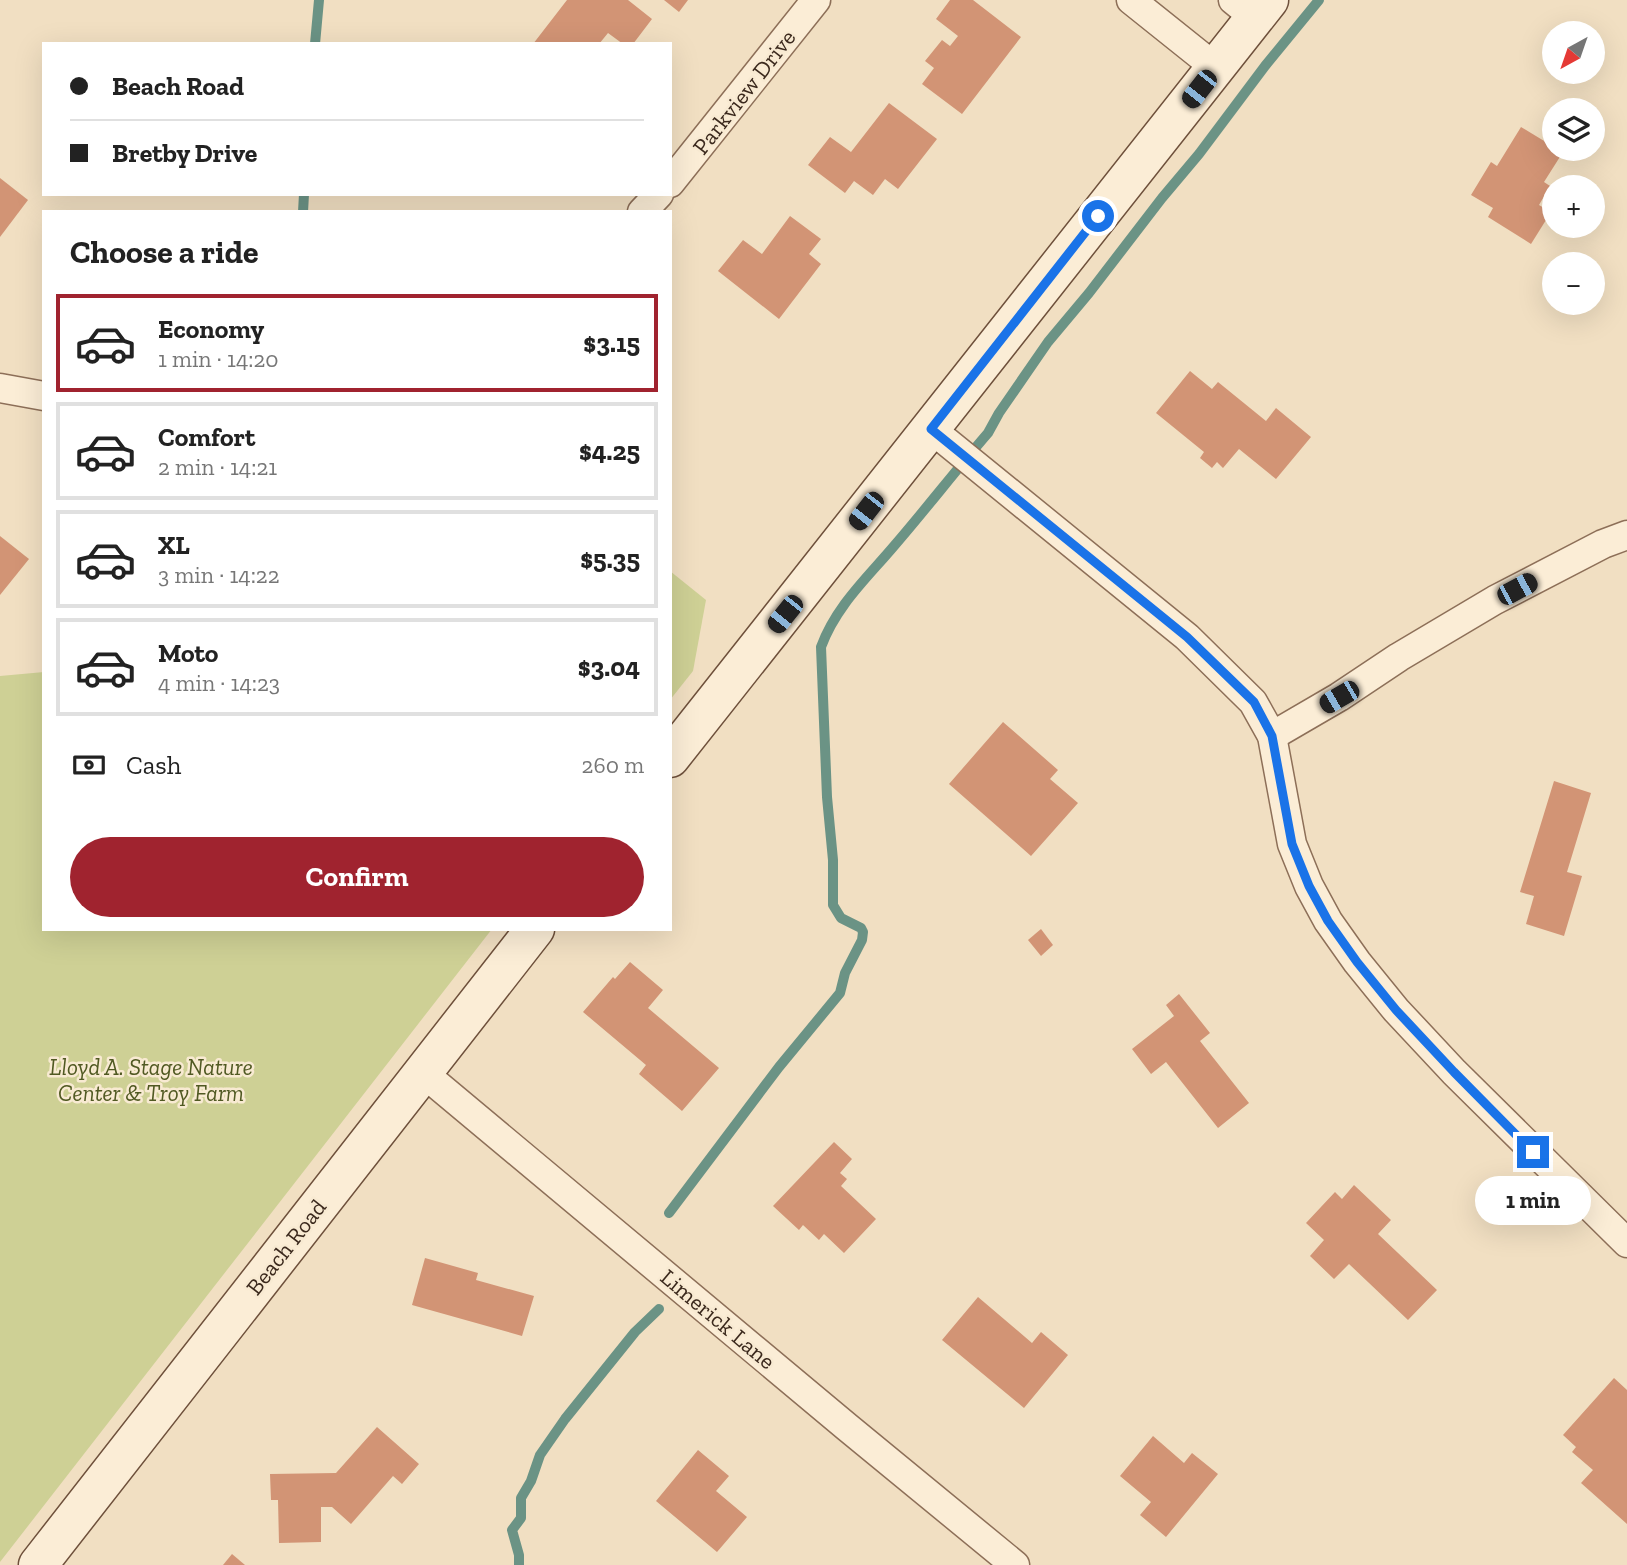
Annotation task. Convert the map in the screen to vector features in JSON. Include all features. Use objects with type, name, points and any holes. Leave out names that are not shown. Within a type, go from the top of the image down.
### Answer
[{"type":"street","name":"Parkview Drive","points":[[672,180],[816,0]]},
{"type":"street","points":[[1131,0],[1216,68]]},
{"type":"street","points":[[672,755],[1216,68],[1252,6]]},
{"type":"street","points":[[644,210],[657,196]]},
{"type":"street","points":[[0,388],[42,396]]},
{"type":"street","points":[[931,429],[1187,637],[1254,702],[1272,736],[1292,844],[1309,886],[1328,921],[1396,1010],[1533,1152],[1627,1243]]},
{"type":"street","points":[[1272,736],[1495,600],[1603,544],[1627,535]]},
{"type":"street","name":"Beach Road","points":[[38,1565],[533,931]]},
{"type":"street","name":"Limerick Lane","points":[[422,1072],[1015,1565]]},
{"type":"green space","points":[[672,573],[706,600],[693,671],[672,697]]},
{"type":"green space","name":"Lloyd A. Stage Nature Center & Troy Farm","points":[[42,672],[42,931],[490,931],[0,1562],[0,676]]},
{"type":"building","points":[[567,0],[628,0],[652,19],[635,42],[620,42],[608,33],[601,42],[535,42]]},
{"type":"building","points":[[664,0],[688,0],[679,12]]},
{"type":"building","points":[[950,0],[973,0],[1021,37],[962,114],[922,84],[934,68],[925,61],[942,40],[950,46],[958,36],[936,19]]},
{"type":"building","points":[[889,103],[937,139],[898,189],[885,179],[873,195],[854,181],[845,193],[808,165],[830,137],[851,152]]},
{"type":"building","points":[[1521,127],[1542,140],[1542,161],[1557,161],[1548,175],[1542,175],[1542,200],[1539,205],[1542,207],[1542,226],[1531,244],[1488,217],[1493,208],[1471,195],[1491,162],[1497,166]]},
{"type":"building","points":[[0,178],[28,200],[0,237]]},
{"type":"building","points":[[790,216],[821,239],[809,254],[821,264],[779,319],[718,271],[743,240],[762,254]]},
{"type":"building","points":[[1190,371],[1212,389],[1218,382],[1266,421],[1276,408],[1311,437],[1276,479],[1239,449],[1223,468],[1217,462],[1212,468],[1200,458],[1204,452],[1156,413]]},
{"type":"building","points":[[0,536],[29,559],[0,595]]},
{"type":"building","points":[[1003,722],[1058,770],[1050,779],[1078,803],[1031,856],[949,784]]},
{"type":"building","points":[[1554,781],[1591,793],[1567,872],[1582,876],[1564,936],[1526,924],[1534,896],[1520,892]]},
{"type":"building","points":[[1041,929],[1053,945],[1041,956],[1028,940]]},
{"type":"building","points":[[630,962],[663,990],[648,1008],[719,1068],[682,1111],[639,1074],[646,1065],[583,1012],[613,977],[615,979]]},
{"type":"building","points":[[1179,994],[1210,1033],[1200,1041],[1249,1103],[1218,1128],[1166,1062],[1151,1074],[1132,1049],[1174,1016],[1166,1005]]},
{"type":"building","points":[[834,1142],[852,1159],[840,1173],[847,1179],[841,1186],[876,1219],[844,1253],[824,1234],[819,1240],[803,1225],[799,1230],[773,1206]]},
{"type":"building","points":[[1354,1185],[1391,1220],[1378,1234],[1437,1290],[1408,1320],[1349,1264],[1334,1279],[1310,1256],[1324,1240],[1306,1223],[1335,1192],[1342,1199]]},
{"type":"building","points":[[425,1258],[478,1273],[476,1280],[534,1296],[522,1336],[412,1305]]},
{"type":"building","points":[[978,1297],[1032,1343],[1041,1332],[1068,1355],[1024,1408],[942,1340]]},
{"type":"building","points":[[1614,1378],[1627,1390],[1627,1524],[1581,1483],[1593,1470],[1572,1452],[1576,1447],[1563,1435]]},
{"type":"building","points":[[377,1427],[419,1464],[402,1484],[393,1476],[351,1524],[332,1507],[321,1507],[321,1542],[279,1543],[278,1500],[271,1500],[270,1474],[336,1473]]},
{"type":"building","points":[[1153,1436],[1184,1463],[1192,1453],[1218,1474],[1166,1537],[1140,1515],[1151,1502],[1120,1476]]},
{"type":"building","points":[[698,1450],[729,1476],[716,1491],[747,1517],[717,1552],[656,1501]]},
{"type":"building","points":[[232,1554],[245,1565],[223,1565]]},
{"type":"waterway","points":[[315,42],[319,0]]},
{"type":"waterway","points":[[669,1213],[779,1067],[840,993],[845,973],[862,940],[861,928],[841,918],[833,905],[821,647],[827,632],[853,593],[988,433],[1048,342],[1319,0]]},
{"type":"waterway","points":[[303,210],[304,196]]},
{"type":"waterway","points":[[519,1565],[512,1530],[521,1518],[521,1498],[531,1481],[540,1455],[565,1419],[635,1332],[659,1309]]},
{"type":"route","points":[[1098,216],[931,429],[1187,637],[1254,702],[1272,736],[1292,844],[1309,886],[1328,921],[1396,1010],[1533,1152]]}]
